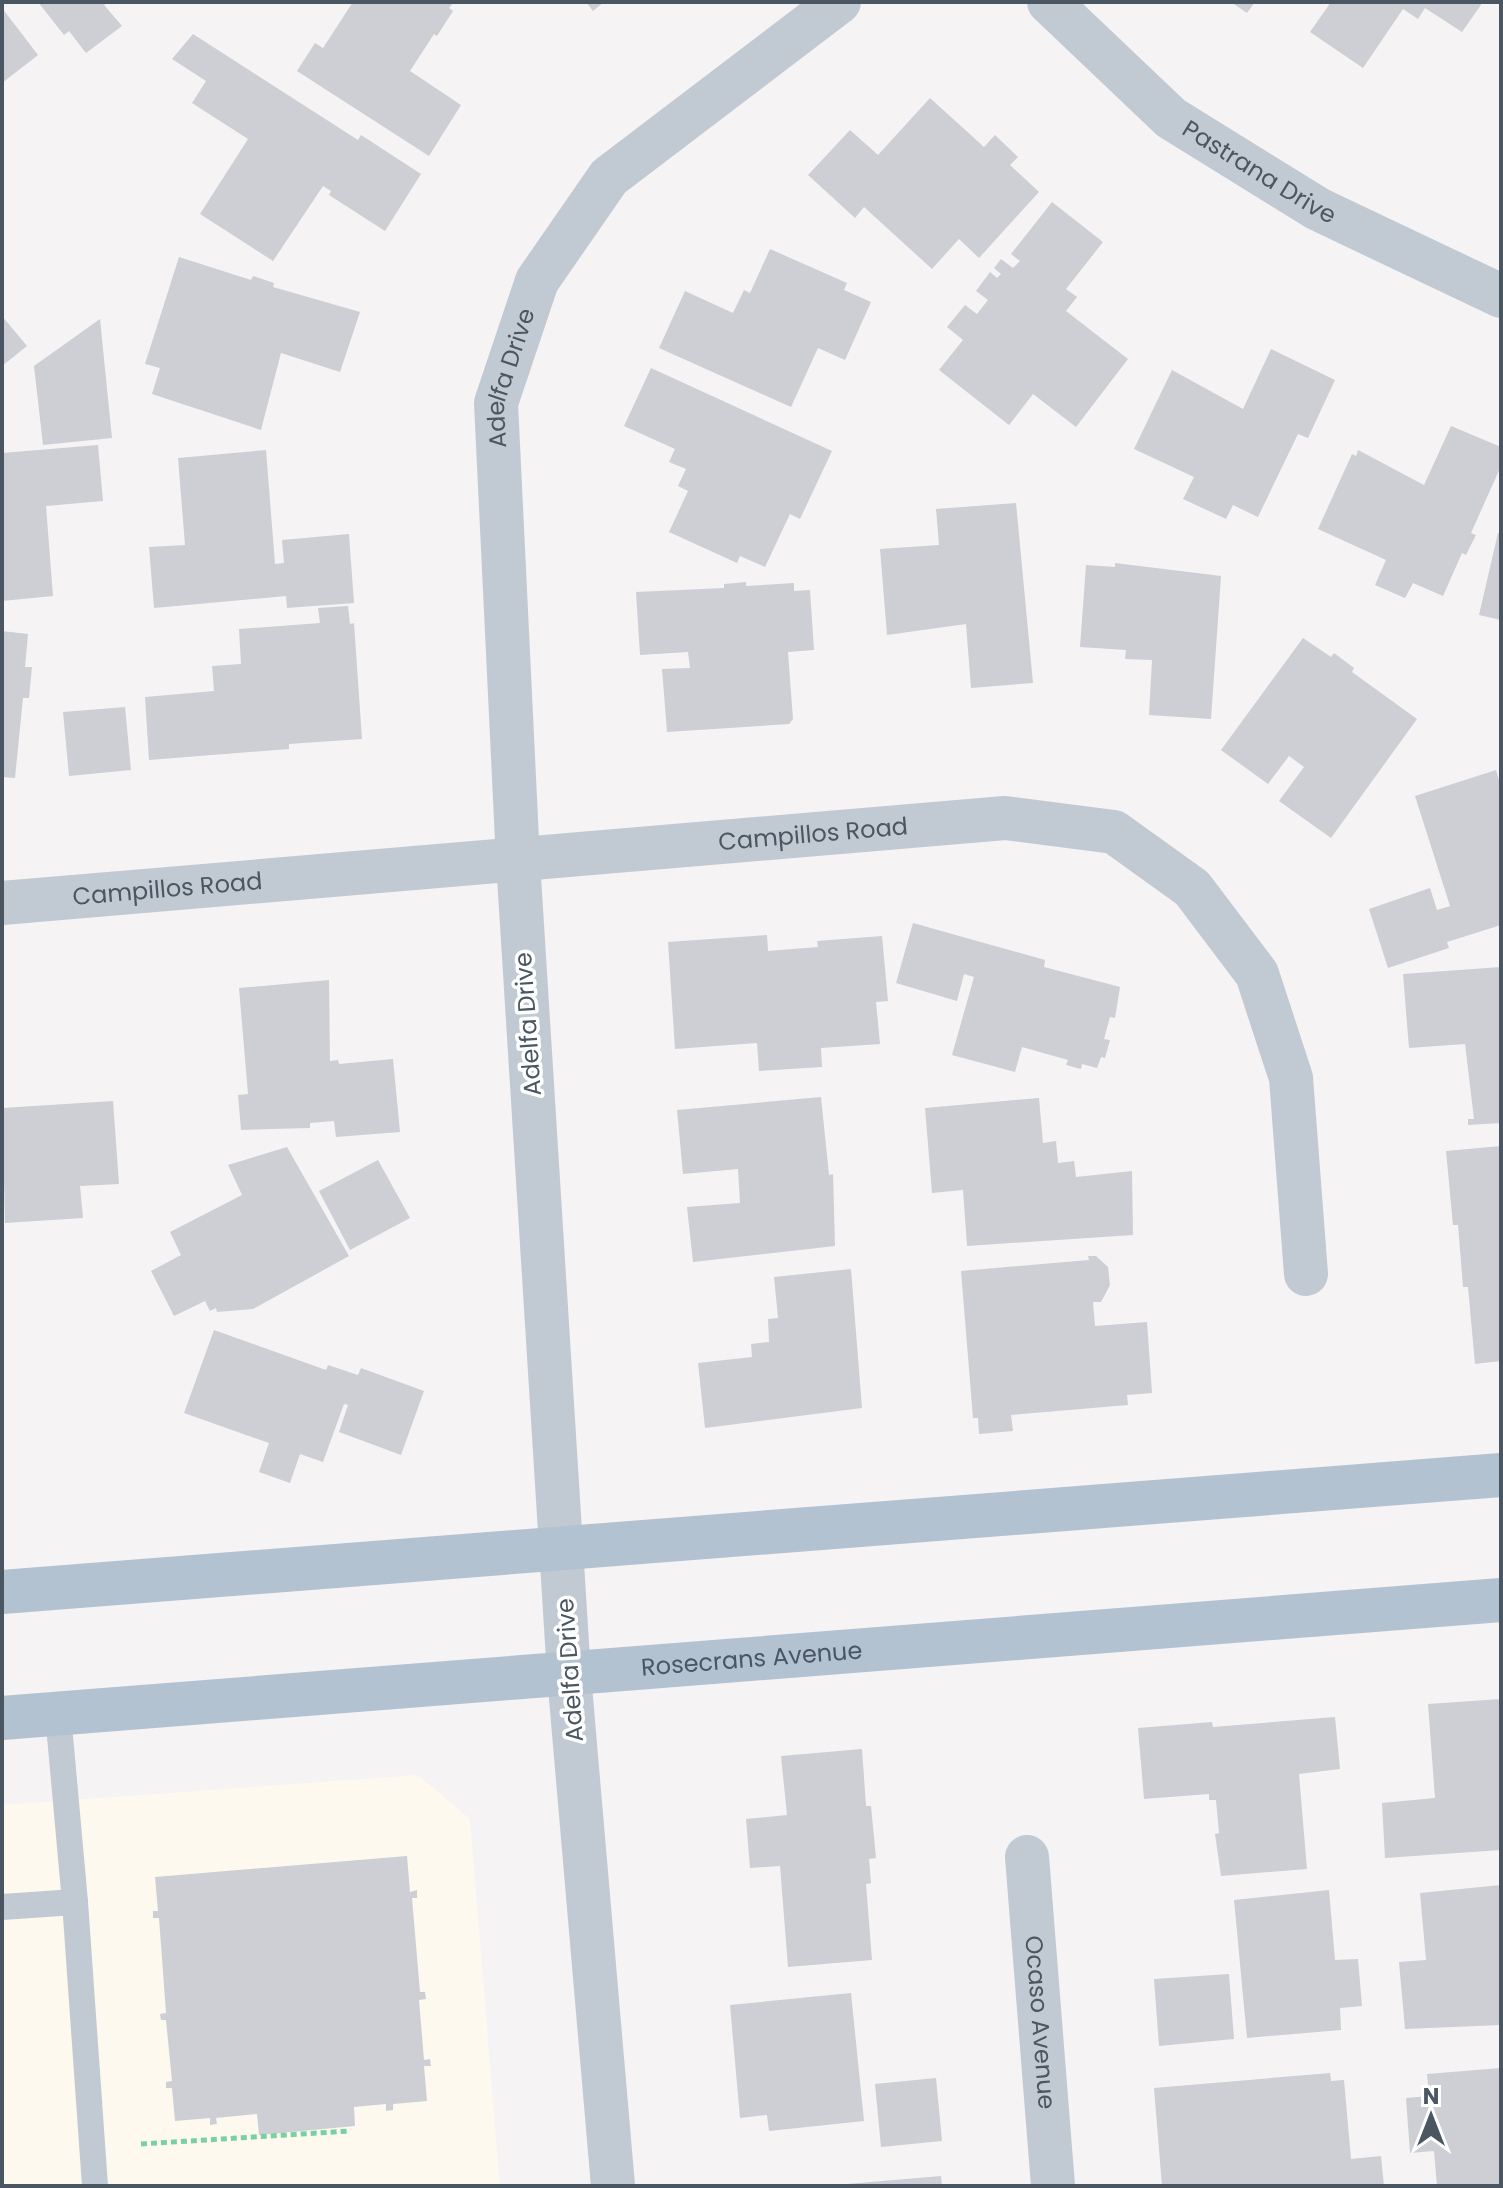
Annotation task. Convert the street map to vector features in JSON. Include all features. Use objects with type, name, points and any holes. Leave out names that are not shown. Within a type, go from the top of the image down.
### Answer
[{"type":"main road","points":[[2,1592],[1501,1475]]},
{"type":"main road","name":"Rosecrans Avenue","points":[[2,1718],[1501,1600]]},
{"type":"street","name":"Adelfa Drive","points":[[613,2186],[569,1675],[518,861],[496,403],[537,281],[609,177],[839,2]]},
{"type":"street","name":"Pastrana Drive","points":[[1049,2],[1171,118],[1318,209],[1501,296]]},
{"type":"street","name":"Campillos Road","points":[[2,903],[1005,818],[1114,832],[1192,888],[1257,974],[1291,1078],[1306,1274]]},
{"type":"street","name":"Ocaso Avenue","points":[[1027,1857],[1053,2186]]},
{"type":"lane","points":[[58,1714],[95,2186]]},
{"type":"lane","points":[[2,1907],[75,1902]]},
{"type":"path","points":[[140,2130],[141,2146],[349,2131]]},
{"type":"shaded area","points":[[418,1775],[470,1819],[500,2186],[2,2186],[2,1805]]},
{"type":"building","points":[[38,2],[108,2],[104,5],[122,26],[86,53],[69,31],[64,35]]},
{"type":"building","points":[[353,2],[452,4],[449,8],[453,11],[410,71],[461,105],[429,156],[297,71],[315,43],[323,48]]},
{"type":"building","points":[[586,2],[604,2],[593,11]]},
{"type":"building","points":[[1231,2],[1255,2],[1247,13]]},
{"type":"building","points":[[1331,2],[1483,2],[1462,32],[1425,8],[1418,19],[1403,9],[1363,68],[1310,32]]},
{"type":"building","points":[[2,8],[38,55],[2,83]]},
{"type":"building","points":[[193,34],[358,140],[361,135],[421,174],[385,231],[329,195],[331,191],[323,186],[273,261],[200,214],[248,139],[192,103],[206,81],[172,59]]},
{"type":"building","points":[[930,98],[984,147],[995,135],[1018,157],[1010,165],[1039,192],[979,258],[959,239],[932,269],[864,207],[855,218],[808,175],[850,130],[878,155]]},
{"type":"building","points":[[1052,202],[1103,242],[1066,289],[1077,297],[1066,311],[1128,359],[1076,427],[1033,394],[1009,425],[939,370],[963,340],[947,327],[965,305],[977,314],[988,300],[976,291],[990,272],[997,278],[1001,274],[994,268],[1001,259],[1013,268],[1020,261],[1011,254]]},
{"type":"building","points":[[770,249],[847,283],[844,290],[871,302],[845,360],[818,348],[791,407],[659,348],[685,291],[733,313],[744,290],[750,293]]},
{"type":"building","points":[[179,257],[251,280],[253,276],[274,283],[273,287],[360,312],[340,372],[281,353],[261,430],[152,394],[160,368],[145,364]]},
{"type":"building","points":[[2,316],[27,346],[2,366]]},
{"type":"building","points":[[100,319],[112,438],[43,445],[34,366]]},
{"type":"building","points":[[1271,349],[1335,380],[1308,438],[1298,434],[1258,517],[1233,505],[1226,519],[1183,499],[1194,477],[1134,449],[1172,370],[1243,409]]},
{"type":"building","points":[[651,368],[832,451],[800,519],[790,514],[765,567],[740,556],[737,563],[669,532],[688,491],[678,486],[686,469],[669,462],[675,449],[624,426]]},
{"type":"building","points":[[1451,426],[1501,447],[1501,466],[1471,533],[1476,535],[1466,555],[1462,553],[1443,596],[1413,583],[1405,598],[1375,585],[1386,560],[1318,529],[1352,454],[1356,456],[1358,450],[1424,485]]},
{"type":"building","points":[[98,445],[103,501],[46,506],[53,596],[2,601],[2,453]]},
{"type":"building","points":[[266,450],[275,564],[284,563],[282,540],[349,534],[354,603],[287,608],[286,596],[154,608],[149,547],[185,545],[178,458]]},
{"type":"building","points":[[1016,503],[1033,683],[971,688],[966,624],[887,635],[880,549],[939,545],[936,509]]},
{"type":"building","points":[[1498,533],[1501,534],[1501,620],[1479,615]]},
{"type":"building","points":[[1115,563],[1221,576],[1211,719],[1149,715],[1152,660],[1125,659],[1126,650],[1080,647],[1086,565],[1115,567]]},
{"type":"building","points":[[746,582],[746,586],[794,583],[794,591],[810,590],[814,650],[788,652],[793,719],[789,724],[667,732],[662,669],[690,668],[688,652],[640,655],[636,592],[724,588],[724,584]]},
{"type":"building","points":[[348,606],[350,624],[354,623],[362,739],[289,744],[289,749],[149,760],[145,697],[214,691],[212,666],[241,664],[239,629],[320,623],[318,608]]},
{"type":"building","points":[[2,631],[28,634],[25,667],[32,667],[29,698],[23,698],[15,778],[2,777]]},
{"type":"building","points":[[1303,638],[1331,657],[1334,653],[1354,668],[1352,672],[1417,719],[1331,838],[1279,801],[1304,767],[1289,756],[1268,784],[1221,750]]},
{"type":"building","points":[[125,707],[131,770],[69,776],[63,712]]},
{"type":"building","points":[[1496,770],[1501,786],[1501,925],[1447,942],[1449,948],[1388,968],[1369,909],[1430,888],[1437,910],[1450,906],[1415,796]]},
{"type":"building","points":[[913,923],[1045,960],[1044,967],[1120,987],[1115,1018],[1110,1017],[1104,1039],[1110,1040],[1105,1058],[1101,1057],[1097,1068],[1082,1064],[1081,1069],[1066,1065],[1068,1060],[1022,1047],[1015,1072],[952,1055],[974,977],[964,974],[957,1001],[896,983]]},
{"type":"building","points":[[767,935],[768,951],[818,947],[817,941],[882,936],[888,1001],[876,1002],[880,1044],[821,1048],[822,1067],[759,1071],[757,1043],[675,1049],[668,942]]},
{"type":"building","points":[[1501,967],[1501,1123],[1468,1125],[1468,1119],[1474,1119],[1465,1044],[1409,1048],[1403,974]]},
{"type":"building","points":[[329,980],[330,1061],[338,1060],[339,1064],[393,1059],[400,1132],[336,1137],[334,1121],[310,1123],[310,1128],[241,1130],[238,1095],[248,1094],[239,988]]},
{"type":"building","points":[[821,1097],[829,1175],[833,1174],[835,1246],[693,1262],[687,1207],[740,1203],[738,1169],[683,1174],[677,1110]]},
{"type":"building","points":[[1039,1098],[1043,1143],[1056,1141],[1058,1163],[1074,1161],[1076,1177],[1132,1171],[1133,1235],[967,1246],[963,1190],[932,1193],[925,1108]]},
{"type":"building","points":[[113,1101],[119,1184],[80,1186],[83,1218],[5,1223],[2,1108]]},
{"type":"building","points":[[1501,1146],[1501,1361],[1475,1364],[1468,1287],[1463,1287],[1458,1225],[1453,1225],[1446,1151]]},
{"type":"building","points":[[287,1147],[349,1256],[253,1309],[217,1312],[216,1308],[210,1311],[205,1301],[174,1316],[151,1271],[181,1255],[170,1232],[242,1195],[228,1165]]},
{"type":"building","points":[[378,1160],[410,1218],[350,1250],[319,1191]]},
{"type":"building","points":[[1088,1256],[1096,1256],[1108,1267],[1110,1285],[1101,1302],[1093,1302],[1095,1326],[1147,1322],[1152,1393],[1127,1395],[1128,1405],[1011,1415],[1013,1431],[979,1434],[978,1418],[973,1418],[961,1271],[1089,1260]]},
{"type":"building","points":[[851,1269],[862,1408],[705,1428],[698,1363],[752,1357],[751,1344],[769,1342],[768,1319],[778,1318],[774,1277]]},
{"type":"building","points":[[214,1330],[326,1370],[328,1365],[358,1375],[361,1368],[424,1391],[401,1455],[339,1432],[348,1405],[344,1404],[323,1462],[300,1454],[290,1483],[259,1472],[269,1443],[184,1413]]},
{"type":"building","points":[[1501,1699],[1501,1850],[1385,1858],[1382,1803],[1435,1798],[1428,1704]]},
{"type":"building","points":[[1335,1717],[1340,1769],[1299,1774],[1307,1869],[1221,1876],[1215,1834],[1219,1833],[1216,1800],[1209,1800],[1209,1794],[1144,1799],[1138,1728],[1212,1722],[1213,1727]]},
{"type":"building","points":[[862,1749],[866,1806],[871,1806],[876,1858],[869,1859],[871,1883],[866,1884],[872,1960],[788,1967],[780,1866],[750,1868],[746,1819],[787,1815],[781,1756]]},
{"type":"building","points":[[407,1856],[410,1892],[417,1890],[417,1898],[412,1898],[420,1992],[425,1992],[426,1999],[419,2000],[424,2060],[430,2059],[431,2066],[424,2066],[427,2101],[393,2104],[393,2110],[386,2111],[386,2104],[354,2107],[355,2126],[259,2135],[257,2114],[216,2118],[217,2124],[210,2125],[210,2118],[175,2121],[172,2088],[166,2088],[166,2082],[172,2081],[166,2020],[161,2020],[160,2014],[166,2013],[159,1918],[153,1918],[153,1911],[158,1911],[155,1877]]},
{"type":"building","points":[[1501,1885],[1501,2025],[1405,2029],[1399,1962],[1426,1960],[1420,1893]]},
{"type":"building","points":[[1329,1890],[1335,1960],[1358,1959],[1362,2006],[1340,2008],[1341,2030],[1247,2038],[1234,1900]]},
{"type":"building","points":[[1229,1974],[1234,2039],[1159,2046],[1154,1979]]},
{"type":"building","points":[[851,1993],[864,2121],[769,2131],[767,2115],[740,2118],[730,2005]]},
{"type":"building","points":[[1501,2068],[1501,2186],[1437,2186],[1434,2151],[1410,2153],[1406,2098],[1429,2096],[1427,2074]]},
{"type":"building","points":[[1330,2073],[1331,2081],[1344,2080],[1351,2159],[1381,2156],[1384,2186],[1162,2186],[1154,2088]]},
{"type":"building","points":[[936,2078],[942,2141],[881,2147],[875,2084]]},
{"type":"building","points":[[941,2176],[942,2186],[847,2186],[847,2184]]}]
